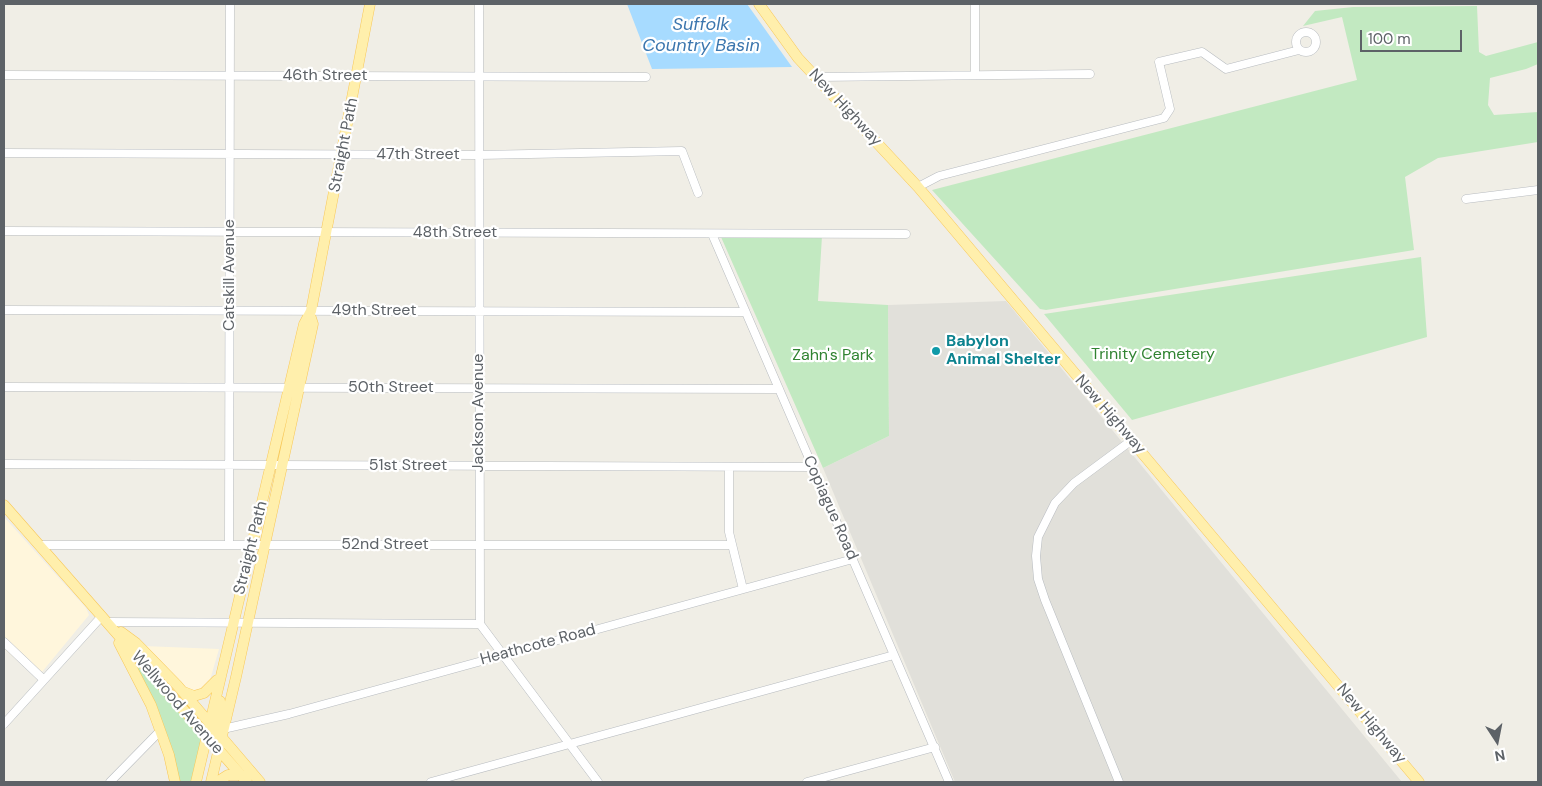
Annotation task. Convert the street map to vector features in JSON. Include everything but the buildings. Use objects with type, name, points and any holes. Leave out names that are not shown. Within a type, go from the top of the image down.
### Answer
[{"type":"main road","name":"Straight Path","points":[[196,782],[206,736],[217,730],[247,623],[265,546],[282,466],[304,324],[311,313],[328,232],[370,4]]},
{"type":"main road","name":"New Highway","points":[[759,4],[798,58],[818,77],[918,187],[1419,782]]},
{"type":"main road","name":"Straight Path","points":[[210,782],[218,749],[217,730],[220,677],[224,658],[270,466],[294,388]]},
{"type":"main road","name":"Wellwood Avenue","points":[[4,505],[244,779]]},
{"type":"main road","name":"Wellwood Avenue","points":[[105,619],[136,643],[184,692],[260,782]]},
{"type":"main road","points":[[105,619],[151,705],[169,755],[175,782]]},
{"type":"main road","points":[[217,730],[224,680],[224,658]]},
{"type":"main road","points":[[184,692],[194,696],[204,693],[220,677]]},
{"type":"main road","points":[[217,782],[228,775],[244,779]]},
{"type":"street","name":"Catskill Avenue","points":[[230,4],[230,546]]},
{"type":"street","name":"Jackson Avenue","points":[[479,4],[480,624]]},
{"type":"street","points":[[975,4],[975,76]]},
{"type":"street","points":[[918,187],[939,176],[1164,118],[1170,109],[1158,62],[1202,52],[1226,68],[1299,50]]},
{"type":"street","points":[[818,77],[1090,74]]},
{"type":"street","name":"46th Street","points":[[4,75],[646,77]]},
{"type":"street","name":"47th Street","points":[[4,153],[479,155],[682,151],[698,194]]},
{"type":"street","points":[[1466,199],[1538,190]]},
{"type":"street","name":"48th Street","points":[[4,231],[906,234]]},
{"type":"street","name":"Copiague Road","points":[[712,234],[949,782]]},
{"type":"street","name":"49th Street","points":[[4,310],[230,310],[311,313],[479,311],[745,312]]},
{"type":"street","name":"50th Street","points":[[4,388],[779,389]]},
{"type":"street","points":[[1119,782],[1045,600],[1038,579],[1036,556],[1038,537],[1055,503],[1074,483],[1132,440]]},
{"type":"street","name":"51st Street","points":[[4,464],[812,468]]},
{"type":"street","points":[[729,468],[730,545],[743,588]]},
{"type":"street","name":"52nd Street","points":[[40,545],[730,545]]},
{"type":"street","name":"Heathcote Road","points":[[217,730],[289,714],[853,559]]},
{"type":"street","points":[[4,724],[44,680],[105,619],[232,623],[480,624],[598,782]]},
{"type":"street","points":[[4,642],[44,680]]},
{"type":"street","points":[[431,782],[894,655]]},
{"type":"street","points":[[110,782],[160,731]]},
{"type":"street","points":[[807,782],[935,747]]},
{"type":"shaded area","points":[[1006,301],[1402,782],[955,782],[823,468],[889,436],[888,305]]},
{"type":"shaded area","points":[[4,517],[86,608],[89,615],[37,678],[4,649]]},
{"type":"shaded area","points":[[143,646],[219,649],[208,687],[189,693]]},
{"type":"green space","points":[[1477,6],[1479,52],[1486,56],[1538,42],[1538,64],[1490,78],[1488,105],[1494,115],[1538,112],[1538,142],[1438,158],[1405,177],[1414,250],[1046,310],[1040,309],[932,190],[1357,80],[1342,17],[1303,26],[1315,11],[1353,7]]},
{"type":"green space","name":"Zahn's Park","points":[[822,236],[818,301],[888,305],[889,436],[823,468],[721,237]]},
{"type":"green space","name":"Trinity Cemetery","points":[[1421,257],[1427,337],[1132,420],[1044,314]]},
{"type":"green space","points":[[129,654],[202,738],[192,782],[178,782]]},
{"type":"water","name":"Suffolk Country Basin","points":[[627,4],[747,4],[792,67],[652,69]]},
{"type":"place","name":"Babylon Animal Shelter","points":[[936,351]]}]
